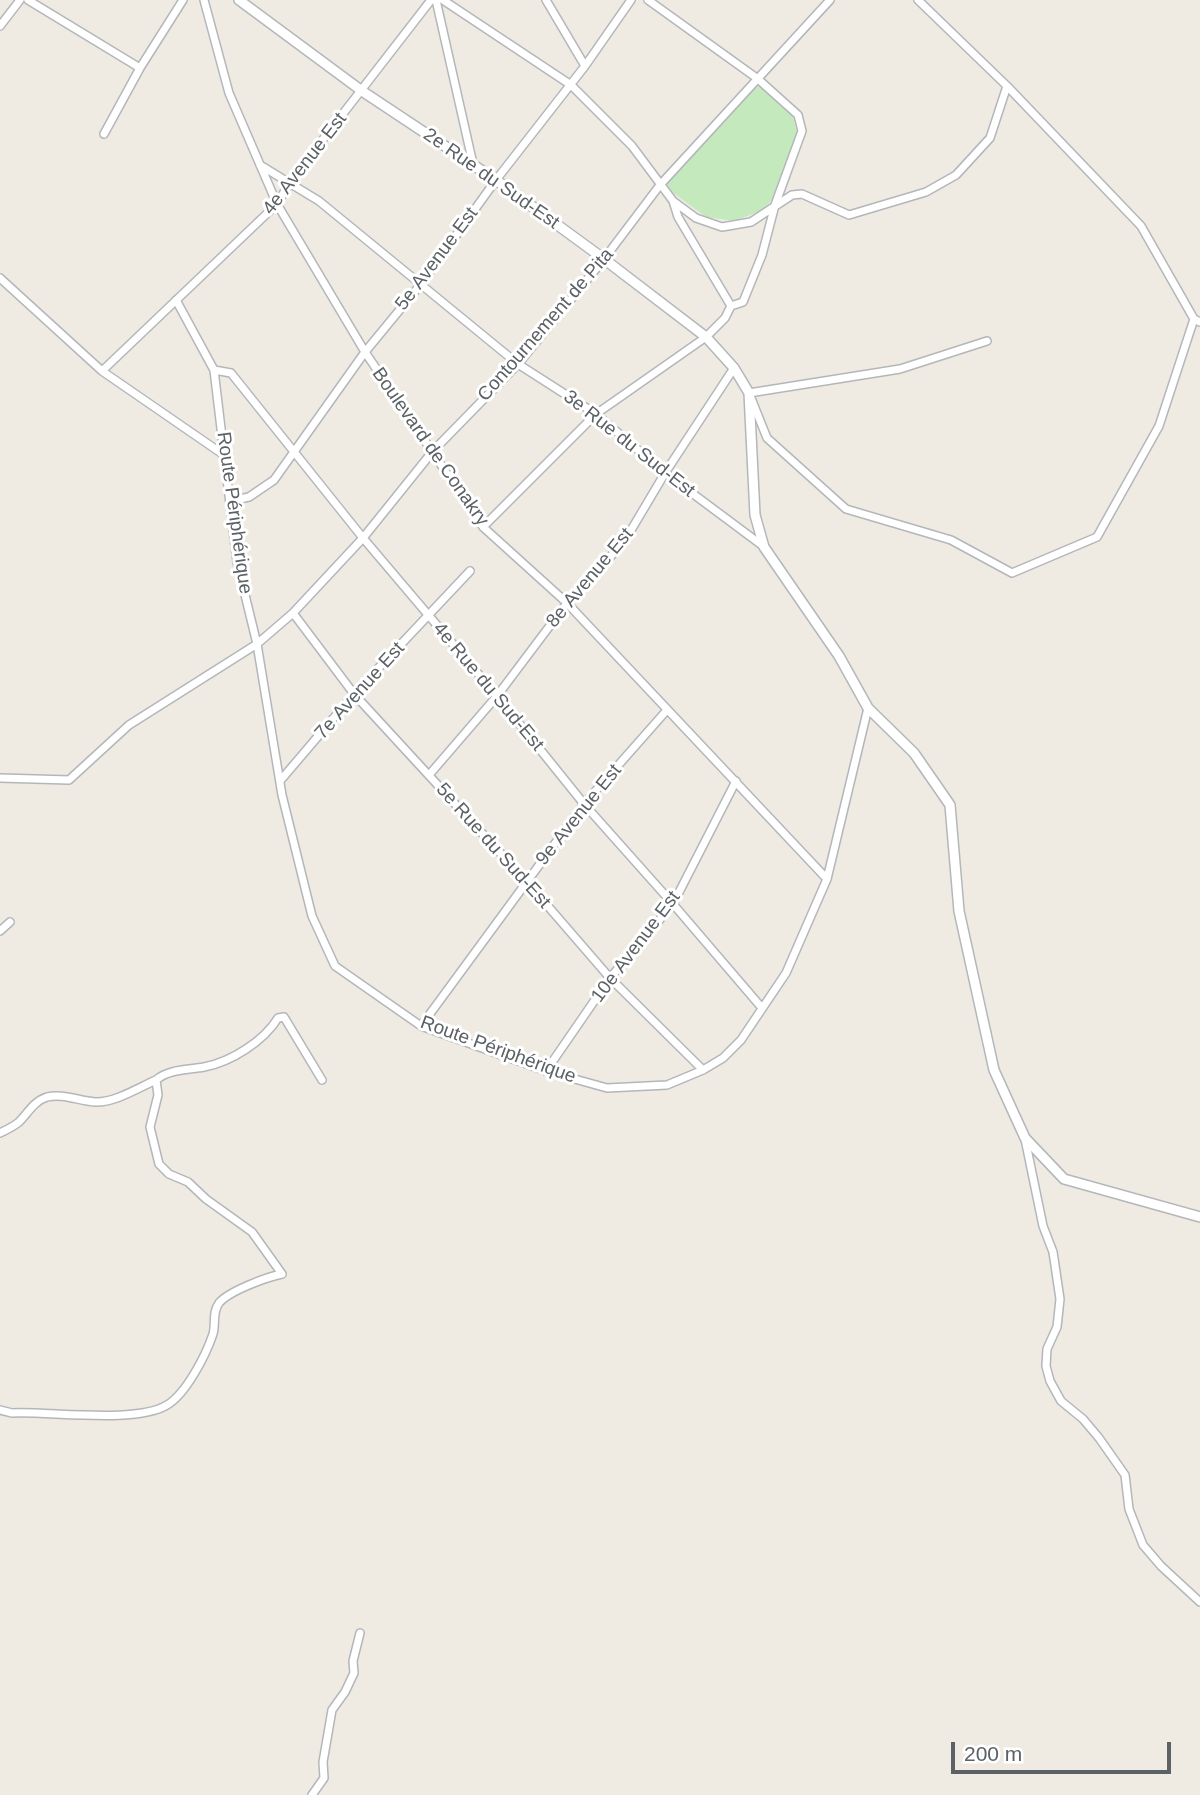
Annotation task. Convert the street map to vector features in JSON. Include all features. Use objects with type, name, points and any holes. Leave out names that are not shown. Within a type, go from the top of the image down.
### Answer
[{"type":"street","points":[[0,26],[20,0]]},
{"type":"street","points":[[28,0],[140,68]]},
{"type":"street","points":[[104,134],[140,68],[183,0]]},
{"type":"street","name":"Boulevard de Conakry","points":[[204,0],[229,93],[277,204],[365,352],[483,527],[567,603],[827,879]]},
{"type":"street","name":"2e Rue du Sud-Est","points":[[239,0],[362,91],[496,180],[706,337],[734,368],[749,393]]},
{"type":"street","name":"4e Avenue Est","points":[[102,371],[277,204],[290,182],[431,0]]},
{"type":"street","points":[[436,0],[473,164]]},
{"type":"street","points":[[443,0],[571,85],[632,146],[673,201],[696,218],[722,228],[751,222],[792,195],[802,194],[849,215],[926,192],[956,175],[990,138],[1007,86]]},
{"type":"street","points":[[547,0],[585,66]]},
{"type":"street","name":"5e Avenue Est","points":[[230,501],[249,497],[274,480],[365,352],[421,284],[496,180],[571,85],[631,0]]},
{"type":"street","points":[[483,527],[596,414],[706,337],[725,318],[731,306],[743,302],[762,255],[775,205],[802,131],[797,115],[758,79],[648,0]]},
{"type":"street","name":"Contournement de Pita","points":[[0,778],[69,780],[129,725],[257,644],[293,613],[363,538],[433,451],[517,363],[604,259],[660,185],[830,0]]},
{"type":"street","points":[[749,393],[767,438],[846,509],[951,540],[1012,573],[1097,537],[1159,426],[1197,321],[1141,226],[1007,86],[918,0]]},
{"type":"street","name":"3e Rue du Sud-Est","points":[[260,164],[319,201],[517,363],[596,414],[666,473],[764,547]]},
{"type":"street","points":[[673,201],[678,217],[731,306]]},
{"type":"street","points":[[0,278],[102,371],[224,455]]},
{"type":"street","name":"Route Périphérique","points":[[176,300],[214,370],[237,562],[257,644],[280,781],[312,916],[335,967],[421,1026],[546,1070],[607,1088],[667,1085],[703,1070],[723,1058],[741,1040],[786,973],[827,879],[868,708]]},
{"type":"street","points":[[749,393],[901,369],[987,341]]},
{"type":"street","name":"8e Avenue Est","points":[[429,775],[497,696],[567,603],[624,542],[734,368]]},
{"type":"street","name":"4e Rue du Sud-Est","points":[[214,370],[231,373],[363,538],[584,804],[762,1008]]},
{"type":"street","points":[[749,393],[755,515],[764,547],[839,656],[868,708],[914,753],[950,805],[959,911],[993,1070],[1025,1138],[1043,1226],[1053,1252],[1060,1298],[1057,1327],[1047,1349],[1049,1381],[1062,1401],[1083,1419],[1125,1475],[1129,1509],[1143,1545],[1161,1566],[1200,1602]]},
{"type":"street","name":"7e Avenue Est","points":[[280,781],[354,694],[470,571]]},
{"type":"street","name":"5e Rue du Sud-Est","points":[[293,613],[354,694],[527,882],[610,978],[703,1070]]},
{"type":"street","name":"9e Avenue Est","points":[[421,1026],[584,804],[667,710]]},
{"type":"street","name":"10e Avenue Est","points":[[546,1070],[610,978],[673,904],[736,781]]},
{"type":"street","points":[[0,931],[10,922]]},
{"type":"street","points":[[0,1133],[16,1125],[33,1105],[45,1097],[104,1101],[179,1070],[206,1067],[255,1042],[278,1018],[284,1017],[322,1080]]},
{"type":"street","points":[[0,1410],[12,1413],[135,1414],[166,1406],[183,1390],[207,1351],[214,1330],[214,1311],[222,1300],[263,1278],[282,1274],[252,1232],[206,1199],[188,1182],[169,1174],[159,1164],[150,1127],[158,1095],[156,1080]]},
{"type":"street","points":[[1025,1138],[1063,1179],[1200,1217]]},
{"type":"street","points":[[312,1795],[324,1778],[323,1762],[332,1710],[354,1673],[353,1661],[360,1633]]},
{"type":"green space","points":[[760,86],[792,114],[798,136],[777,194],[763,210],[734,221],[706,217],[668,189],[668,181],[751,91]]}]
